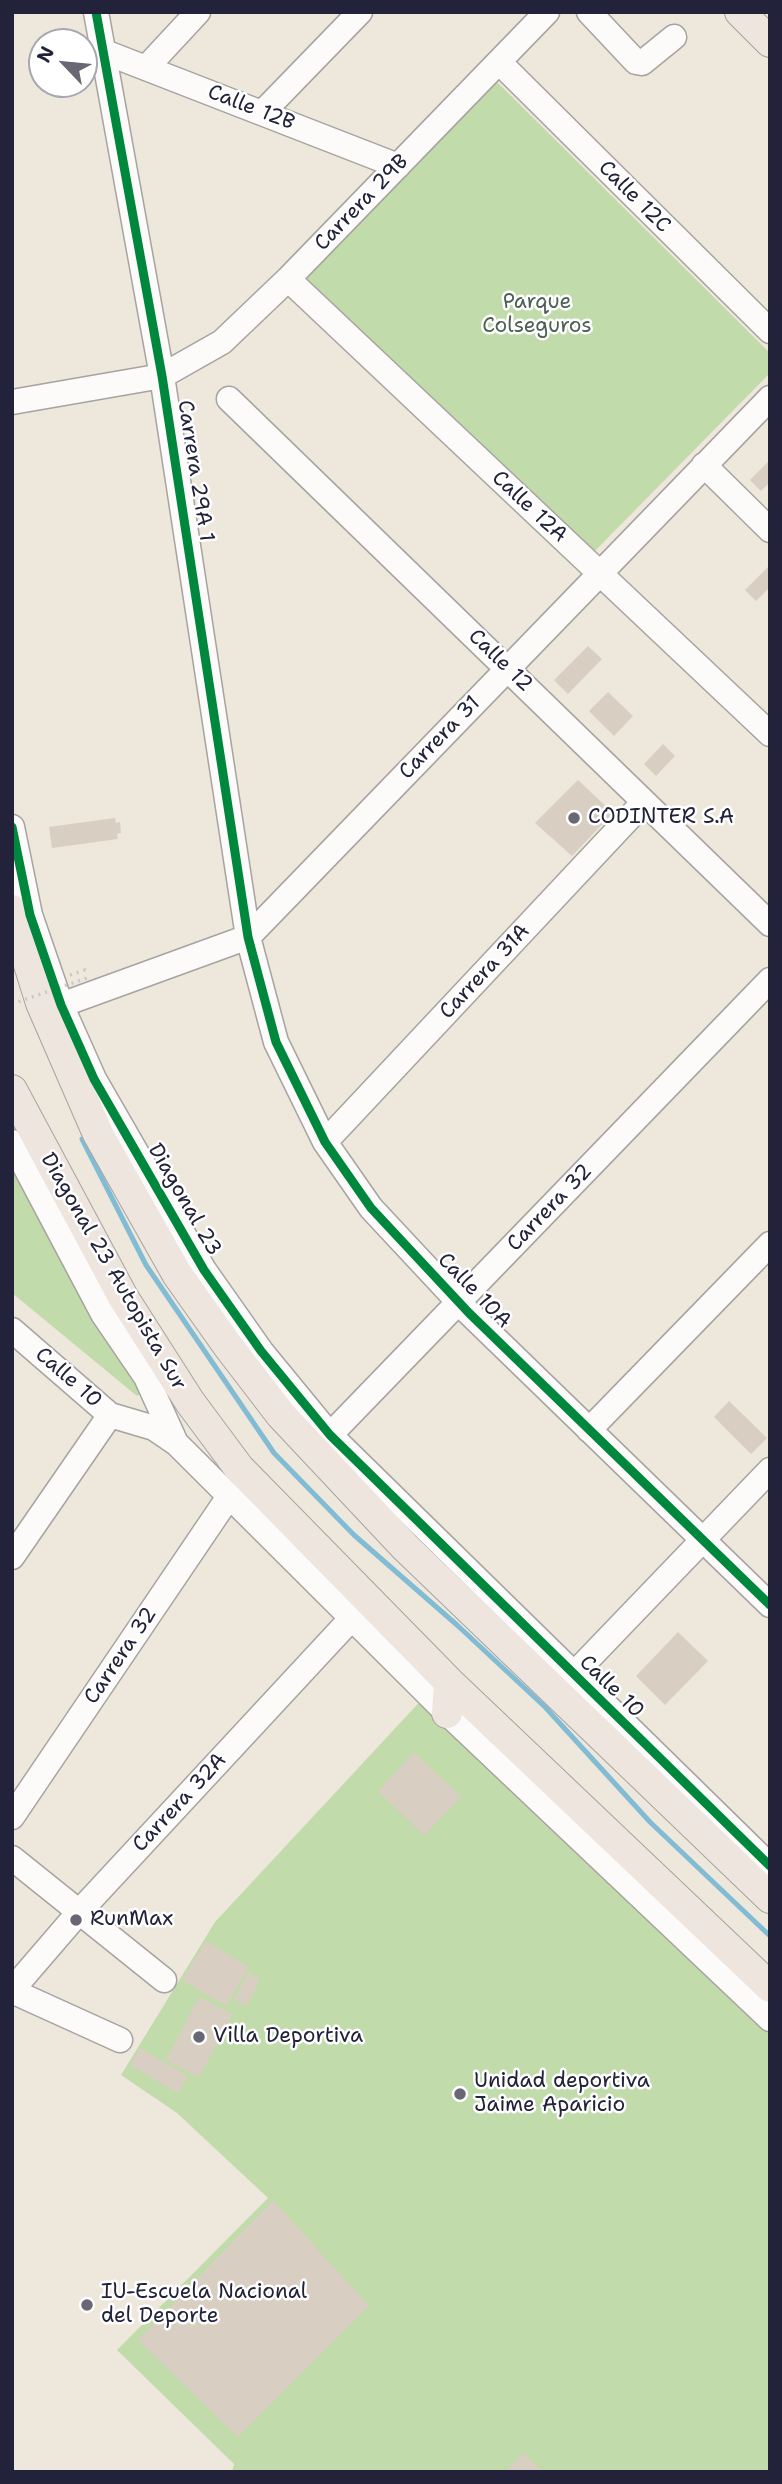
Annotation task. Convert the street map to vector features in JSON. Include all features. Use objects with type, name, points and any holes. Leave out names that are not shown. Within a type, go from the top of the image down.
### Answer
[{"type":"main road","points":[[740,12],[770,42]]},
{"type":"main road","points":[[12,910],[41,1003],[65,1063],[98,1134],[177,1274],[281,1415],[417,1540]]},
{"type":"main road","name":"Diagonal 23 Autopista Sur","points":[[12,1090],[19,1138],[190,1402],[239,1468],[359,1610]]},
{"type":"main road","name":"Calle 10","points":[[417,1540],[770,1898]]},
{"type":"main road","name":"Calle 10","points":[[359,1610],[449,1682],[770,1987]]},
{"type":"main road","points":[[449,1682],[449,1715],[481,1713]]},
{"type":"street","name":"Carrera 29A 1","points":[[96,12],[162,376],[248,937]]},
{"type":"street","points":[[146,68],[198,12]]},
{"type":"street","points":[[264,112],[360,12]]},
{"type":"street","points":[[589,12],[636,62],[642,63],[674,37]]},
{"type":"street","name":"Carrera 29B","points":[[162,376],[222,342],[288,279],[545,13]]},
{"type":"street","name":"Calle 12B","points":[[102,51],[398,166]]},
{"type":"street","name":"Calle 12C","points":[[499,62],[770,331]]},
{"type":"street","name":"Calle 12A","points":[[288,279],[770,734]]},
{"type":"street","points":[[12,401],[162,376]]},
{"type":"street","name":"Carrera 31","points":[[61,1005],[248,937],[770,398]]},
{"type":"street","name":"Calle 12","points":[[229,399],[770,924]]},
{"type":"street","points":[[704,465],[770,530]]},
{"type":"street","name":"Carrera 31A","points":[[325,1142],[644,802]]},
{"type":"street","name":"Diagonal 23","points":[[12,827],[30,915],[61,1005],[93,1079],[204,1270],[261,1351],[417,1540]]},
{"type":"street","name":"Calle 10A","points":[[248,937],[276,1042],[325,1142],[371,1208],[459,1302],[770,1605]]},
{"type":"street","name":"Carrera 32","points":[[330,1435],[770,981]]},
{"type":"street","points":[[19,1138],[103,1314],[146,1377],[176,1443]]},
{"type":"street","points":[[589,1430],[770,1244]]},
{"type":"street","name":"Calle 10","points":[[12,1330],[110,1415],[153,1429],[176,1443],[359,1610],[449,1715],[770,2019]]},
{"type":"street","points":[[12,1557],[110,1415]]},
{"type":"street","points":[[573,1675],[770,1470]]},
{"type":"street","name":"Carrera 32","points":[[12,1816],[230,1495]]},
{"type":"street","name":"Calle 10","points":[[417,1540],[573,1675],[770,1866]]},
{"type":"street","name":"Carrera 32A","points":[[12,1991],[80,1911],[359,1610]]},
{"type":"street","points":[[12,1858],[164,1980]]},
{"type":"street","points":[[12,1991],[120,2040]]},
{"type":"path","points":[[12,1004],[87,978],[85,970],[68,975]]},
{"type":"green space","name":"Parque Colseguros","points":[[497,82],[770,353],[770,373],[588,558],[305,278]]},
{"type":"green space","points":[[12,1162],[142,1392],[137,1396],[12,1293]]},
{"type":"green space","name":"Unidad deportiva Jaime Aparicio","points":[[427,1694],[770,2019],[770,2472],[232,2472],[234,2464],[117,2350],[268,2198],[177,2113],[121,2075],[215,1922]]},
{"type":"building","points":[[770,460],[770,482],[761,491],[750,480]]},
{"type":"building","points":[[770,565],[770,587],[756,601],[745,590]]},
{"type":"building","points":[[588,646],[602,659],[568,694],[554,680]]},
{"type":"building","points":[[608,692],[633,716],[614,736],[589,711]]},
{"type":"building","points":[[663,744],[675,756],[656,776],[644,764]]},
{"type":"building","name":"CODINTER S.A","points":[[578,780],[613,813],[572,856],[535,823]]},
{"type":"building","points":[[115,818],[116,823],[120,822],[121,833],[117,834],[118,839],[52,848],[49,827]]},
{"type":"building","points":[[729,1401],[767,1438],[751,1454],[714,1417]]},
{"type":"building","points":[[678,1632],[708,1661],[665,1705],[636,1676]]},
{"type":"building","points":[[414,1752],[461,1797],[424,1836],[378,1791]]},
{"type":"building","points":[[206,1941],[249,1967],[226,2006],[182,1980]]},
{"type":"building","points":[[248,1972],[260,1979],[247,2006],[234,2000]]},
{"type":"building","name":"Villa Deportiva","points":[[199,1997],[233,2014],[199,2077],[166,2060]]},
{"type":"building","points":[[140,2048],[188,2076],[178,2093],[130,2065]]},
{"type":"building","points":[[273,2200],[369,2306],[238,2437],[138,2340]]},
{"type":"building","points":[[523,2453],[543,2472],[505,2472]]},
{"type":"waterway","points":[[82,1139],[146,1265],[274,1453],[354,1535],[545,1707],[650,1822],[770,1936]]},
{"type":"cycle path","points":[[96,12],[162,376],[248,937],[276,1042],[325,1142],[371,1208],[469,1313],[770,1605]]},
{"type":"cycle path","points":[[12,827],[30,915],[61,1005],[94,1079],[204,1270],[261,1351],[330,1435],[770,1866]]},
{"type":"place","name":"CODINTER S.A","points":[[574,818]]},
{"type":"place","name":"RunMax","points":[[76,1920]]},
{"type":"place","name":"Villa Deportiva","points":[[199,2037]]},
{"type":"place","name":"Unidad deportiva Jaime Aparicio","points":[[460,2094]]},
{"type":"place","name":"IU-Escuela Nacional del Deporte","points":[[87,2305]]}]
